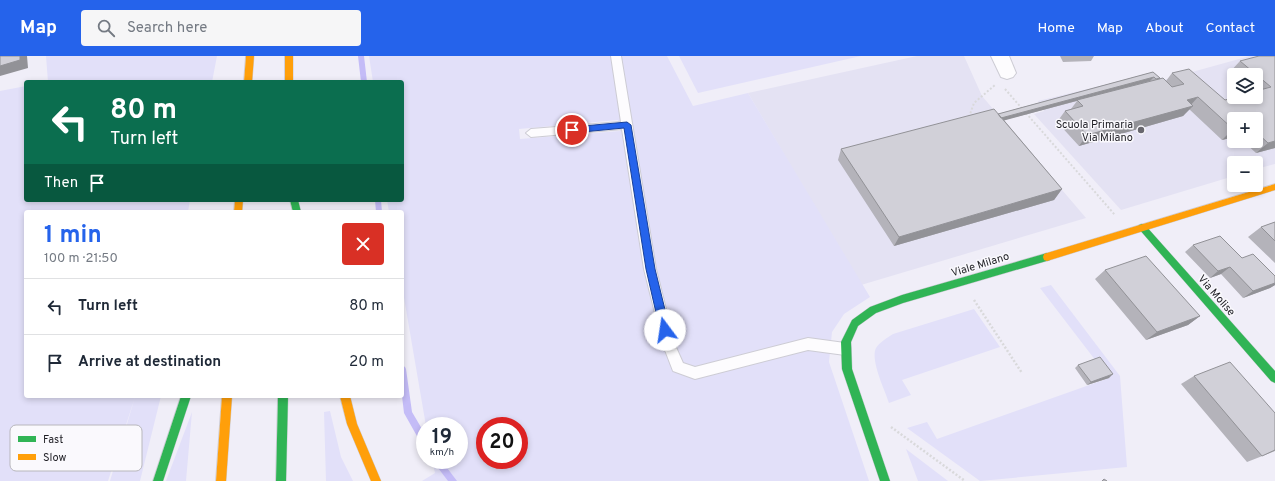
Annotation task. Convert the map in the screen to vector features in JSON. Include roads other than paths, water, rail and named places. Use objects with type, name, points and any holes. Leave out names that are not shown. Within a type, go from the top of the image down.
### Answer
[{"type":"main road","points":[[248,80],[250,56]]},
{"type":"main road","points":[[288,80],[289,56]]},
{"type":"main road","name":"Viale Milano","points":[[885,481],[848,376],[845,349],[848,335],[855,323],[866,314],[879,308],[1142,227],[1274,189]]},
{"type":"main road","name":"Via Molise","points":[[1142,227],[1275,378]]},
{"type":"main road","points":[[158,481],[185,398]]},
{"type":"main road","points":[[221,481],[226,398]]},
{"type":"main road","points":[[281,481],[283,398]]},
{"type":"main road","points":[[346,398],[352,424],[376,481]]},
{"type":"street","points":[[1000,56],[1002,77]]},
{"type":"lane","points":[[616,56],[650,269],[669,345],[678,367],[695,373],[808,344],[845,349]]},
{"type":"lane","points":[[531,133],[627,125]]},
{"type":"waterway","points":[[361,56],[364,80]]},
{"type":"waterway","points":[[378,202],[379,210]]},
{"type":"waterway","points":[[404,384],[408,413],[416,427]]},
{"type":"waterway","points":[[443,469],[453,481]]},
{"type":"place","name":"Scuola Primaria Via Milano","points":[[1141,130]]}]
